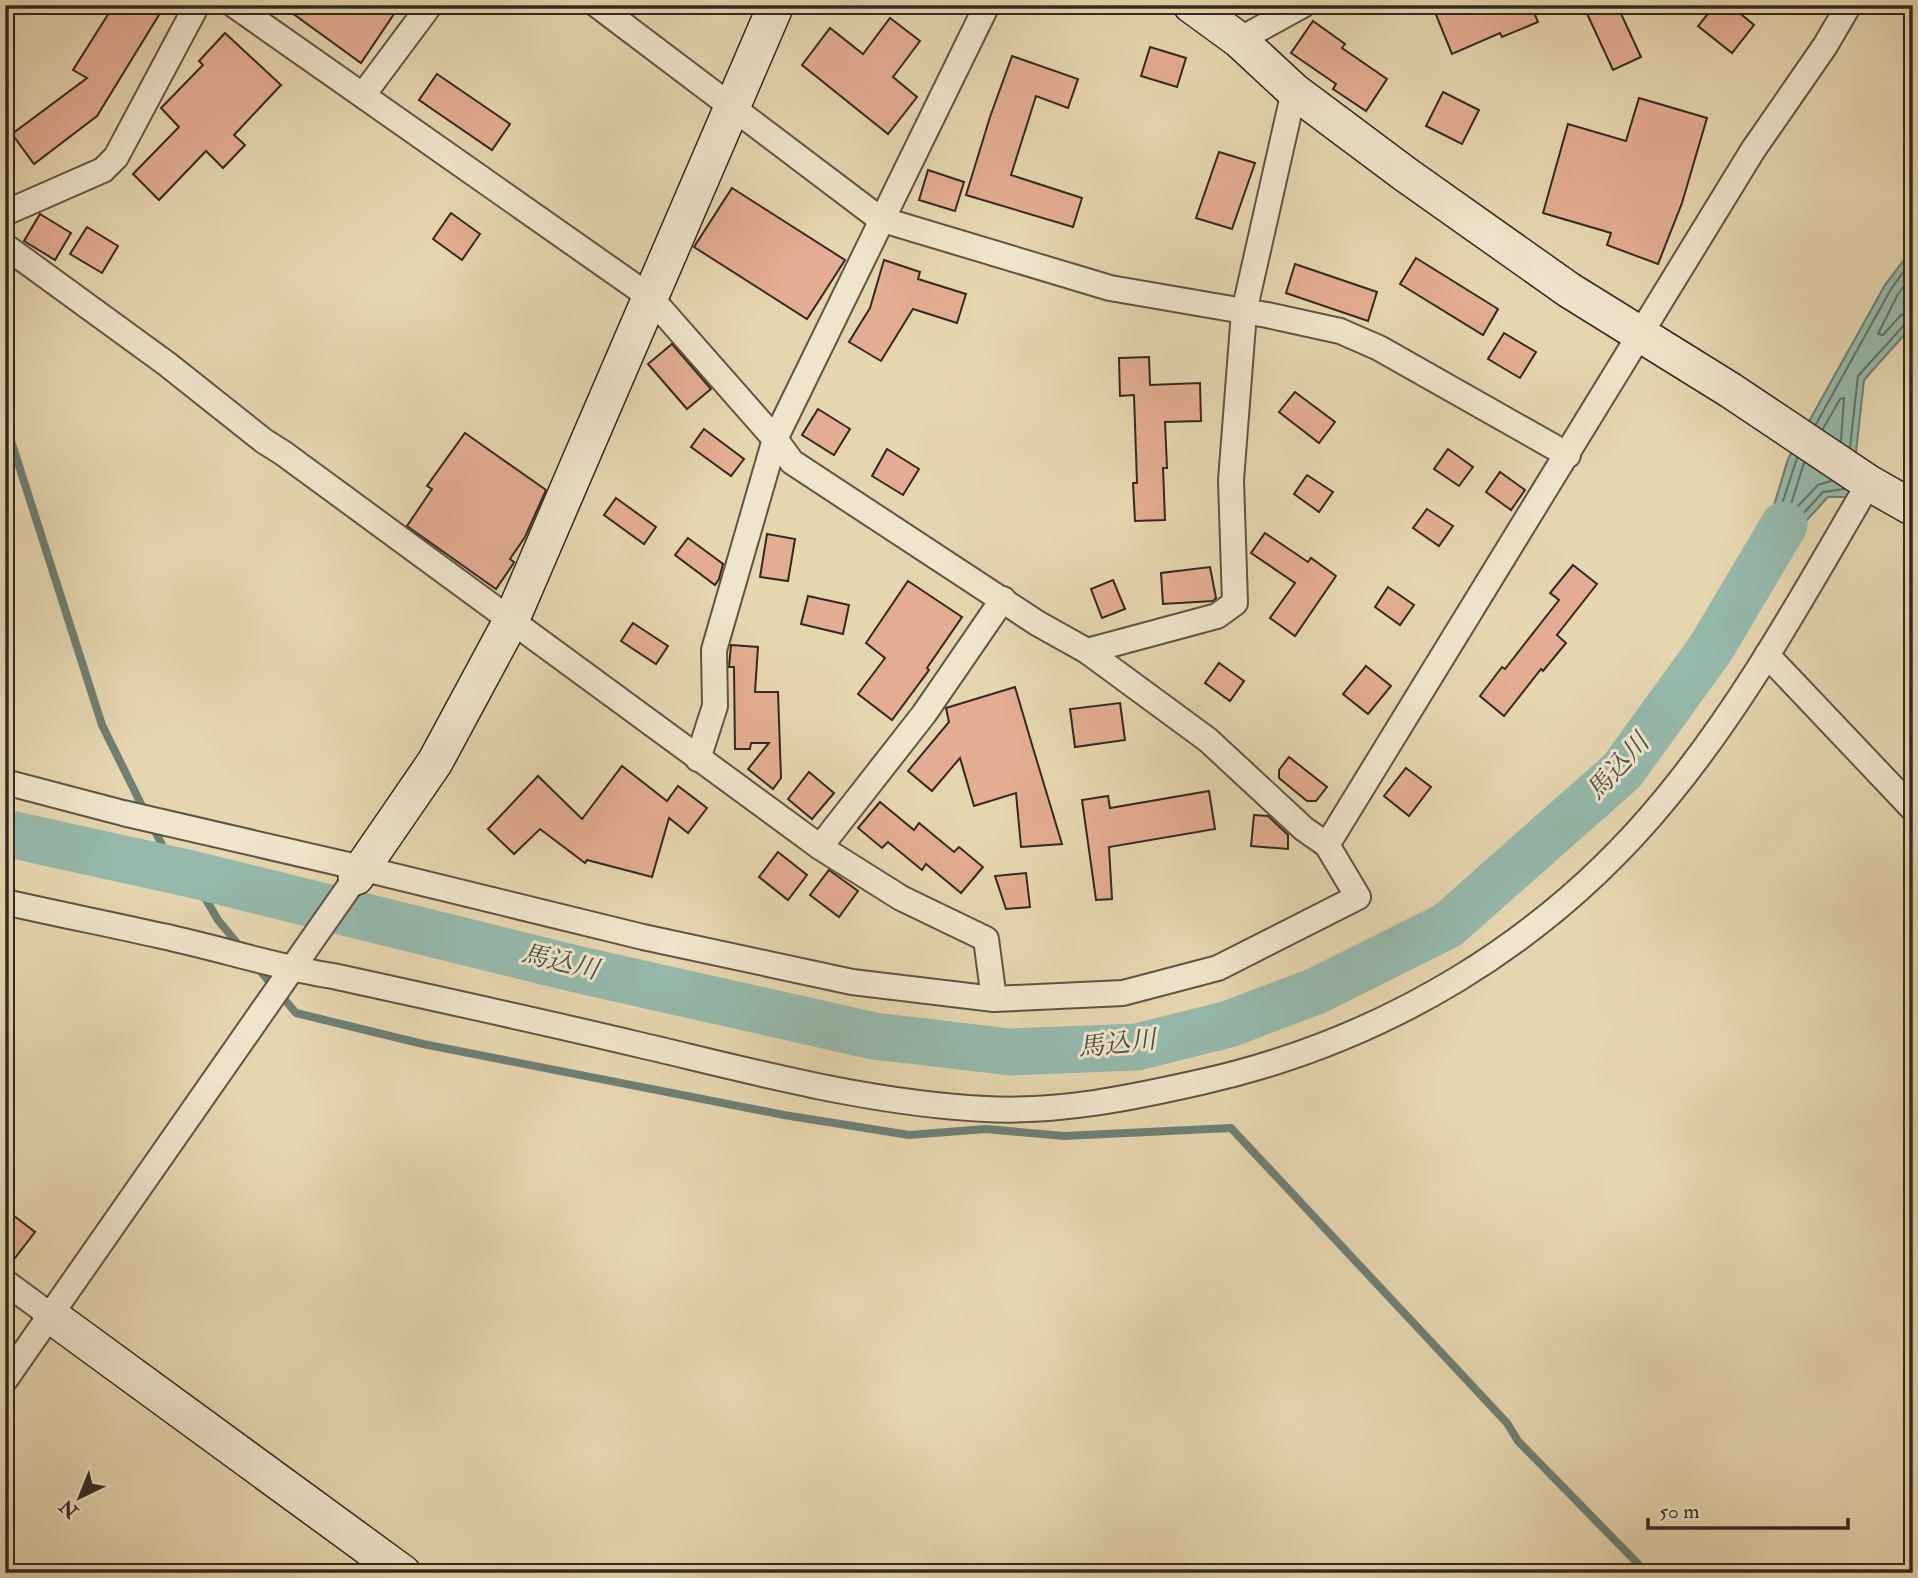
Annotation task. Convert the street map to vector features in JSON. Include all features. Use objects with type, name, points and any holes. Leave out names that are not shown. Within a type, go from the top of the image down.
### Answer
[{"type":"street","points":[[5,213],[103,170],[116,157],[197,5]]},
{"type":"street","points":[[5,782],[358,872],[643,937],[852,982],[994,999],[1123,993],[1218,968],[1358,897],[1328,845],[1304,829],[1208,740],[1087,651],[1037,623],[792,462],[775,439],[650,297],[234,5]]},
{"type":"street","points":[[363,95],[430,5]]},
{"type":"street","points":[[597,5],[880,219],[1110,288],[1340,331],[1380,348],[1568,455]]},
{"type":"street","points":[[5,1380],[435,762],[510,621],[776,5]]},
{"type":"street","points":[[698,759],[715,706],[714,650],[775,439],[880,219],[987,5]]},
{"type":"street","points":[[1191,5],[1239,40],[1294,90],[1405,174],[1525,259],[1869,483],[1913,508]]},
{"type":"street","points":[[1239,40],[1303,5]]},
{"type":"street","points":[[1328,845],[1753,150],[1825,46],[1849,5]]},
{"type":"street","points":[[1087,651],[1217,616],[1235,603],[1231,480],[1244,312],[1294,90]]},
{"type":"street","points":[[5,246],[167,364],[264,441],[820,847],[901,898],[986,939],[994,999]]},
{"type":"street","points":[[5,902],[796,1082],[910,1102],[988,1109],[1063,1107],[1131,1098],[1256,1070],[1347,1037],[1439,992],[1490,961],[1563,904],[1620,850],[1666,799],[1708,745],[1768,655],[1869,483]]},
{"type":"street","points":[[820,847],[924,714],[1003,599]]},
{"type":"street","points":[[1768,655],[1913,809]]},
{"type":"street","points":[[5,1282],[403,1573]]},
{"type":"water","points":[[1913,248],[1913,325],[1864,380],[1851,497],[1828,497],[1751,581],[1788,459],[1885,285]]},
{"type":"building","points":[[114,5],[165,5],[97,116],[34,164],[12,134],[87,78],[73,70]]},
{"type":"building","points":[[281,5],[400,5],[361,63]]},
{"type":"building","points":[[1432,5],[1531,5],[1538,22],[1502,37],[1500,33],[1452,54]]},
{"type":"building","points":[[1583,5],[1617,5],[1641,57],[1613,70]]},
{"type":"building","points":[[1715,5],[1730,5],[1754,25],[1732,53],[1698,26]]},
{"type":"building","points":[[890,18],[920,41],[893,77],[917,97],[888,134],[802,65],[830,28],[863,54]]},
{"type":"building","points":[[1313,21],[1345,44],[1342,48],[1387,79],[1366,111],[1333,89],[1336,84],[1291,53]]},
{"type":"building","points":[[225,33],[281,85],[234,135],[245,145],[223,168],[206,151],[159,200],[133,174],[179,127],[161,108],[203,65],[199,61]]},
{"type":"building","points":[[1150,47],[1186,58],[1177,87],[1141,76]]},
{"type":"building","points":[[1012,56],[1078,79],[1068,108],[1036,96],[1011,175],[1082,198],[1073,227],[966,195]]},
{"type":"building","points":[[437,74],[510,124],[492,150],[419,100]]},
{"type":"building","points":[[1443,92],[1479,110],[1462,144],[1426,126]]},
{"type":"building","points":[[1639,98],[1707,118],[1682,203],[1658,264],[1607,245],[1611,233],[1543,213],[1568,124],[1626,141]]},
{"type":"building","points":[[1219,152],[1255,163],[1232,229],[1196,218]]},
{"type":"building","points":[[928,170],[964,182],[955,211],[919,200]]},
{"type":"building","points":[[732,188],[845,260],[807,319],[694,247]]},
{"type":"building","points":[[451,213],[480,234],[462,260],[433,239]]},
{"type":"building","points":[[40,214],[71,233],[55,260],[24,241]]},
{"type":"building","points":[[87,227],[118,246],[102,273],[70,254]]},
{"type":"building","points":[[1416,258],[1498,309],[1483,335],[1400,284]]},
{"type":"building","points":[[884,260],[920,272],[918,279],[966,294],[957,323],[913,309],[881,361],[849,342],[870,308]]},
{"type":"building","points":[[1295,264],[1377,292],[1368,321],[1286,293]]},
{"type":"building","points":[[1504,333],[1536,352],[1520,378],[1488,359]]},
{"type":"building","points":[[672,344],[711,389],[687,409],[648,364]]},
{"type":"building","points":[[1149,357],[1150,385],[1200,383],[1201,421],[1165,422],[1165,520],[1135,521],[1133,483],[1137,483],[1134,395],[1120,396],[1119,358]]},
{"type":"building","points":[[1295,392],[1335,422],[1319,443],[1279,412]]},
{"type":"building","points":[[818,409],[850,429],[834,455],[802,435]]},
{"type":"building","points":[[704,429],[744,459],[731,476],[691,447]]},
{"type":"building","points":[[465,433],[546,490],[525,537],[510,559],[513,564],[496,589],[407,526],[432,489],[427,486]]},
{"type":"building","points":[[887,449],[919,469],[903,495],[872,476]]},
{"type":"building","points":[[1448,449],[1473,467],[1459,486],[1434,469]]},
{"type":"building","points":[[1500,472],[1525,490],[1511,510],[1486,492]]},
{"type":"building","points":[[1307,475],[1333,492],[1319,512],[1294,494]]},
{"type":"building","points":[[616,498],[656,527],[644,544],[604,515]]},
{"type":"building","points":[[1427,509],[1453,526],[1439,546],[1413,528]]},
{"type":"building","points":[[1265,533],[1308,562],[1311,558],[1336,576],[1295,636],[1270,618],[1295,583],[1251,553]]},
{"type":"building","points":[[767,534],[795,539],[788,581],[760,577]]},
{"type":"building","points":[[688,538],[723,564],[715,585],[675,555]]},
{"type":"building","points":[[1573,565],[1597,584],[1557,635],[1566,643],[1543,671],[1541,669],[1504,716],[1480,696],[1502,667],[1505,669],[1559,600],[1550,593]]},
{"type":"building","points":[[1210,567],[1216,598],[1213,601],[1163,604],[1161,573]]},
{"type":"building","points":[[1113,580],[1125,609],[1102,618],[1091,589]]},
{"type":"building","points":[[908,581],[962,617],[927,668],[929,670],[892,720],[858,694],[885,658],[866,643]]},
{"type":"building","points":[[1388,587],[1414,605],[1400,625],[1375,607]]},
{"type":"building","points":[[808,596],[849,605],[843,634],[801,624]]},
{"type":"building","points":[[633,623],[668,646],[656,664],[621,641]]},
{"type":"building","points":[[731,645],[758,647],[755,692],[778,692],[781,778],[773,789],[748,769],[769,743],[751,743],[750,749],[735,749],[734,667],[729,667]]},
{"type":"building","points":[[1219,663],[1244,681],[1230,701],[1205,683]]},
{"type":"building","points":[[1366,666],[1391,686],[1368,714],[1343,694]]},
{"type":"building","points":[[1015,687],[1062,844],[1021,847],[1016,793],[974,806],[960,758],[932,791],[908,771],[949,722],[946,708]]},
{"type":"building","points":[[1120,703],[1125,740],[1075,747],[1070,709]]},
{"type":"building","points":[[1289,757],[1327,787],[1316,801],[1307,801],[1279,778],[1279,770]]},
{"type":"building","points":[[622,766],[667,801],[678,786],[707,808],[688,833],[669,818],[652,877],[587,860],[585,863],[540,829],[514,854],[488,829],[538,776],[582,819]]},
{"type":"building","points":[[1406,768],[1431,787],[1409,816],[1384,796]]},
{"type":"building","points":[[809,772],[834,793],[812,819],[788,799]]},
{"type":"building","points":[[1209,791],[1215,829],[1109,847],[1112,899],[1096,900],[1082,800],[1108,796],[1110,808]]},
{"type":"building","points":[[880,802],[914,830],[919,823],[954,852],[959,847],[983,867],[961,893],[926,864],[922,870],[888,842],[882,848],[858,828]]},
{"type":"building","points":[[1254,815],[1268,816],[1288,835],[1288,849],[1251,846]]},
{"type":"building","points":[[778,852],[807,875],[788,900],[759,877]]},
{"type":"building","points":[[829,870],[858,891],[839,917],[810,895]]},
{"type":"building","points":[[1026,873],[1030,907],[1006,909],[995,876]]},
{"type":"building","points":[[5,1209],[35,1232],[8,1267],[5,1267]]},
{"type":"waterway","points":[[5,422],[102,725],[146,814]]},
{"type":"waterway","name":"馬込川","points":[[5,833],[191,874],[576,969],[874,1036],[1010,1052],[1137,1047],[1229,1024],[1316,991],[1448,925],[1622,771],[1711,648],[1784,525]]},
{"type":"waterway","points":[[152,825],[168,857],[191,874],[218,920],[242,949]]},
{"type":"waterway","points":[[257,967],[296,1013],[423,1044],[784,1115],[909,1135],[986,1129],[1064,1136],[1231,1128],[1507,1423],[1518,1441],[1647,1573]]}]
